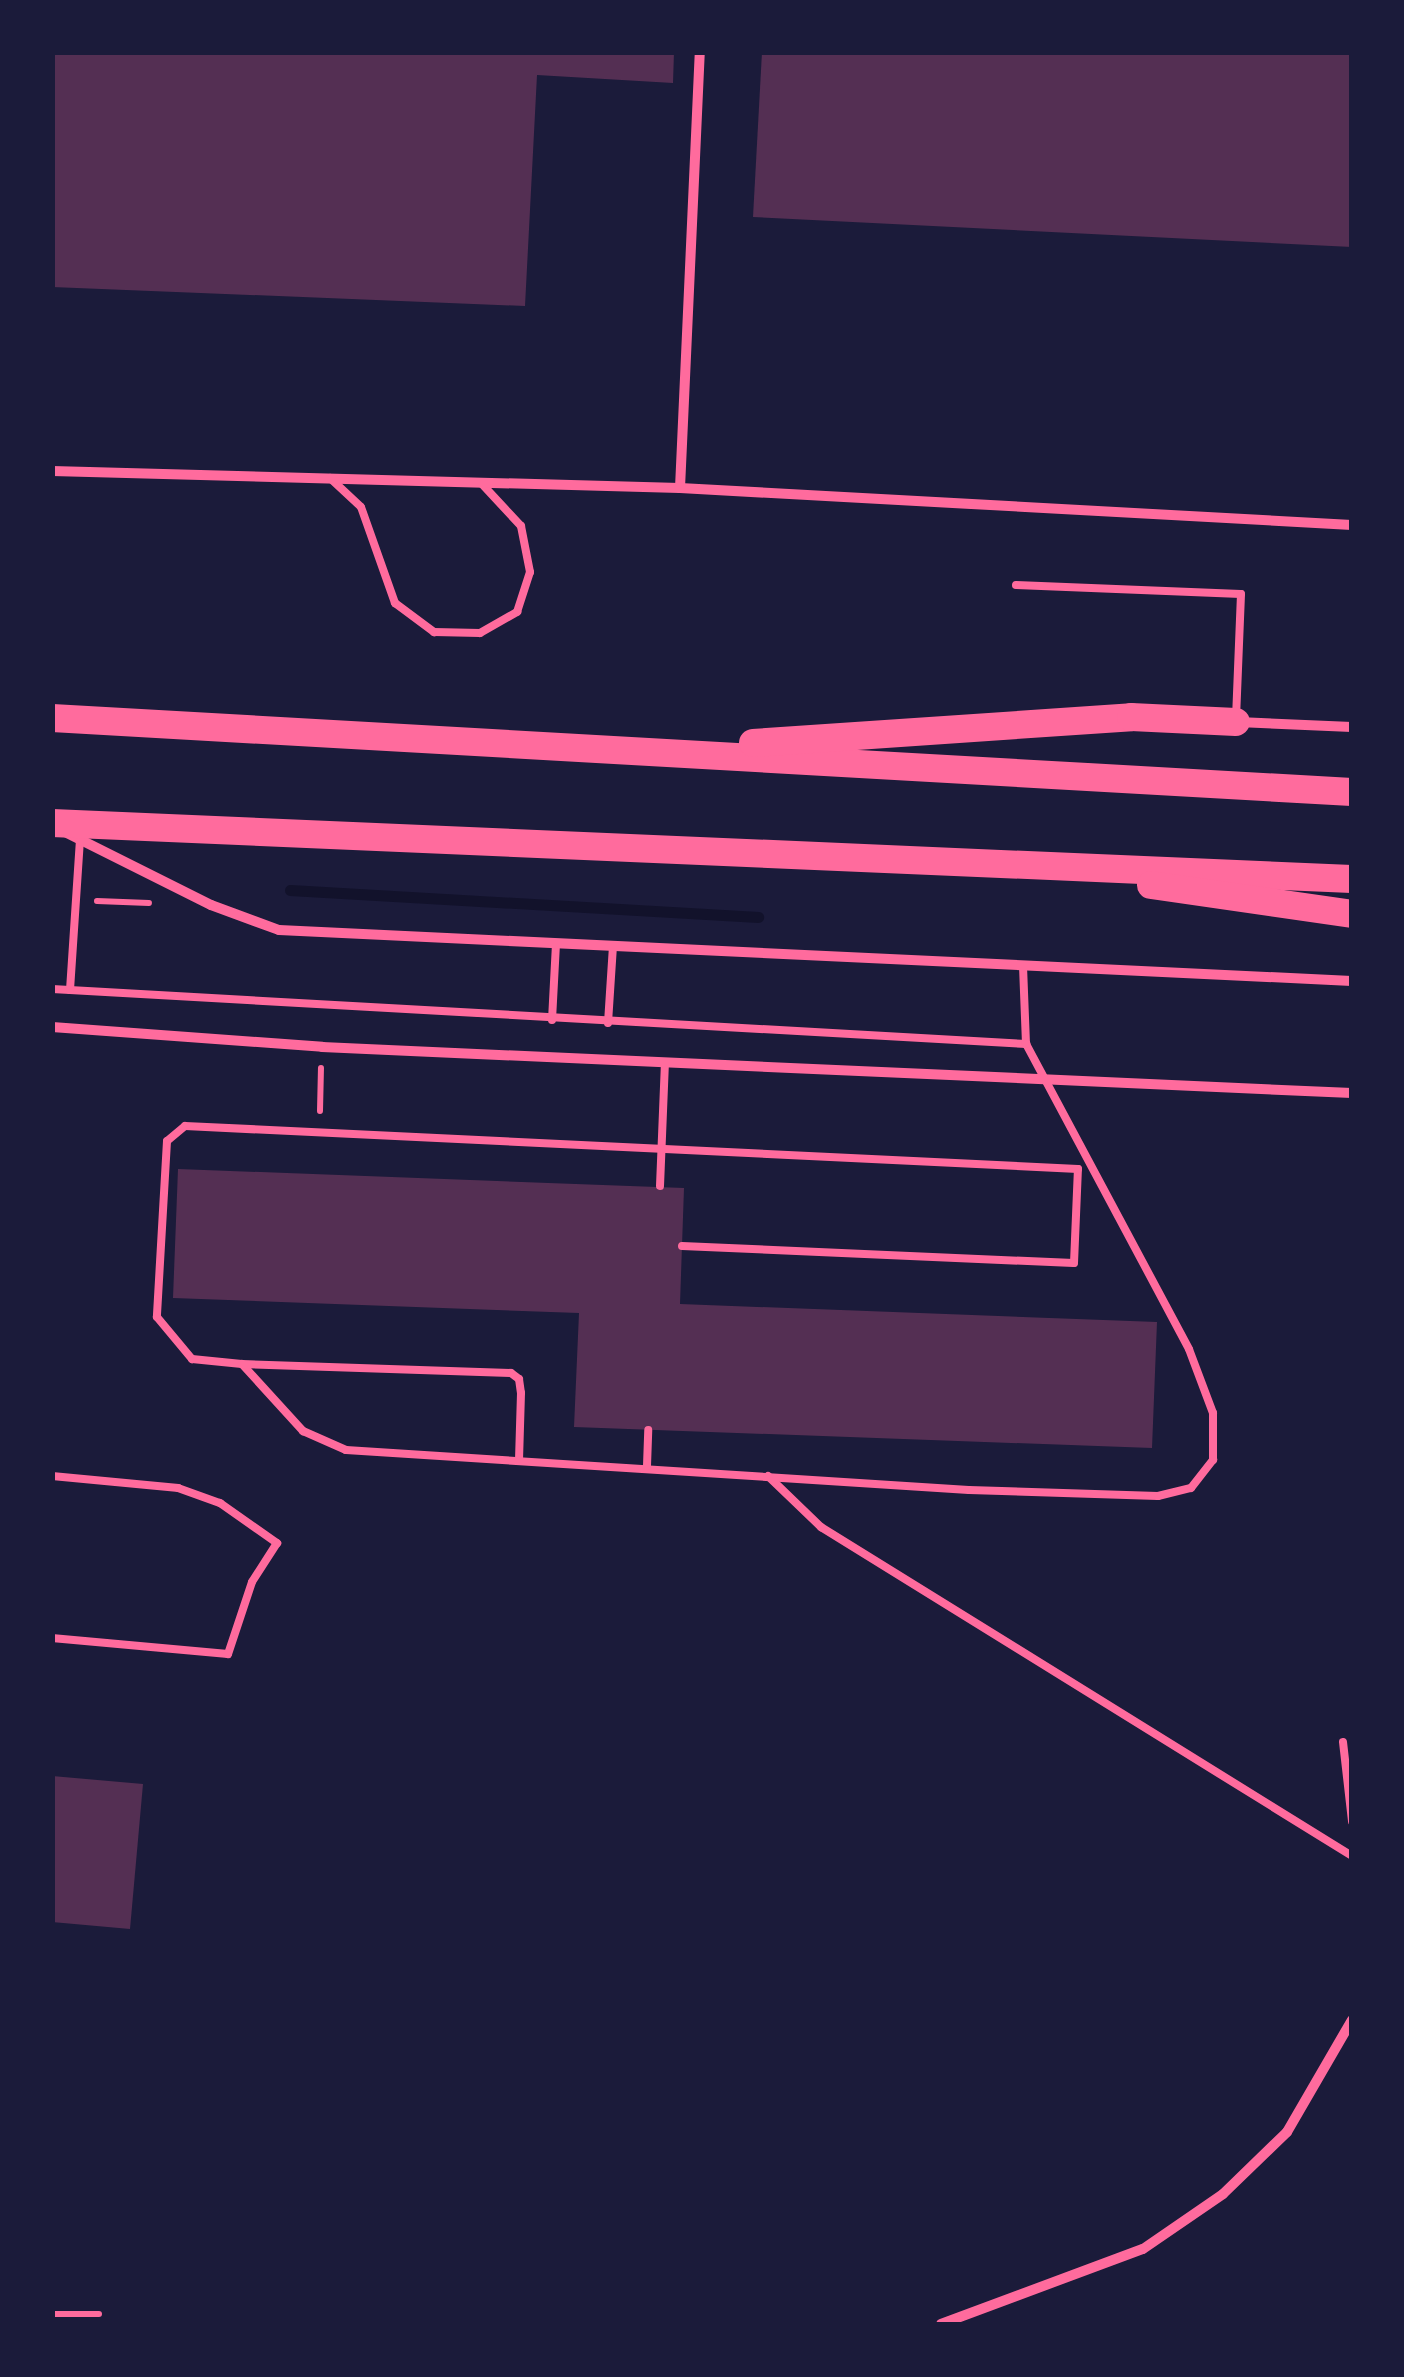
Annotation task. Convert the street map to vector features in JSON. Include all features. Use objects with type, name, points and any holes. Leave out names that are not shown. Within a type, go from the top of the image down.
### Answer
[{"type":"highway","points":[[639,752],[1131,717],[1236,722]]},
{"type":"highway","points":[[52,718],[1352,792]]},
{"type":"highway","points":[[52,825],[1352,879]]},
{"type":"highway","points":[[996,862],[1352,914]]},
{"type":"street","points":[[680,488],[700,52]]},
{"type":"street","points":[[52,471],[680,488],[1352,524]]},
{"type":"street","points":[[1236,722],[1352,727]]},
{"type":"street","points":[[52,825],[210,905],[279,930],[1352,981]]},
{"type":"street","points":[[52,1027],[322,1047],[1352,1093]]},
{"type":"street","points":[[941,2324],[1143,2248],[1223,2194],[1287,2132],[1352,2020]]},
{"type":"lane","points":[[330,478],[361,507],[395,604],[434,632],[464,633],[480,633],[517,612],[530,572],[521,526],[481,482]]},
{"type":"lane","points":[[1016,585],[1241,594],[1236,722]]},
{"type":"lane","points":[[70,990],[80,840]]},
{"type":"lane","points":[[552,1020],[556,944]]},
{"type":"lane","points":[[608,1023],[613,946]]},
{"type":"lane","points":[[242,1364],[303,1432],[335,1447],[768,1476],[1158,1496],[1191,1488],[1213,1460],[1213,1413],[1189,1349],[1026,1044],[1023,966]]},
{"type":"lane","points":[[52,989],[1026,1044]]},
{"type":"lane","points":[[660,1186],[664,1063]]},
{"type":"lane","points":[[519,1458],[520,1379],[511,1373],[192,1359],[157,1317],[167,1140],[185,1126],[1078,1169],[1074,1264],[682,1246]]},
{"type":"lane","points":[[647,1466],[648,1430]]},
{"type":"lane","points":[[52,1476],[178,1488],[220,1503],[278,1543],[252,1582],[228,1654],[52,1638]]},
{"type":"lane","points":[[768,1476],[821,1527],[1352,1856]]},
{"type":"lane","points":[[1344,1742],[1352,1820]]},
{"type":"path","points":[[76,900],[153,903]]},
{"type":"path","points":[[319,1133],[322,1047]]},
{"type":"path","points":[[52,2314],[100,2314]]},
{"type":"building","points":[[52,52],[674,52],[673,83],[537,75],[525,306],[52,287]]},
{"type":"building","points":[[762,52],[1352,52],[1352,247],[753,217]]},
{"type":"building","points":[[178,1169],[684,1188],[680,1304],[1157,1322],[1152,1448],[574,1427],[579,1313],[173,1298]]},
{"type":"building","points":[[52,1776],[143,1784],[130,1929],[52,1922]]},
{"type":"waterway","points":[[290,890],[758,917]]}]
